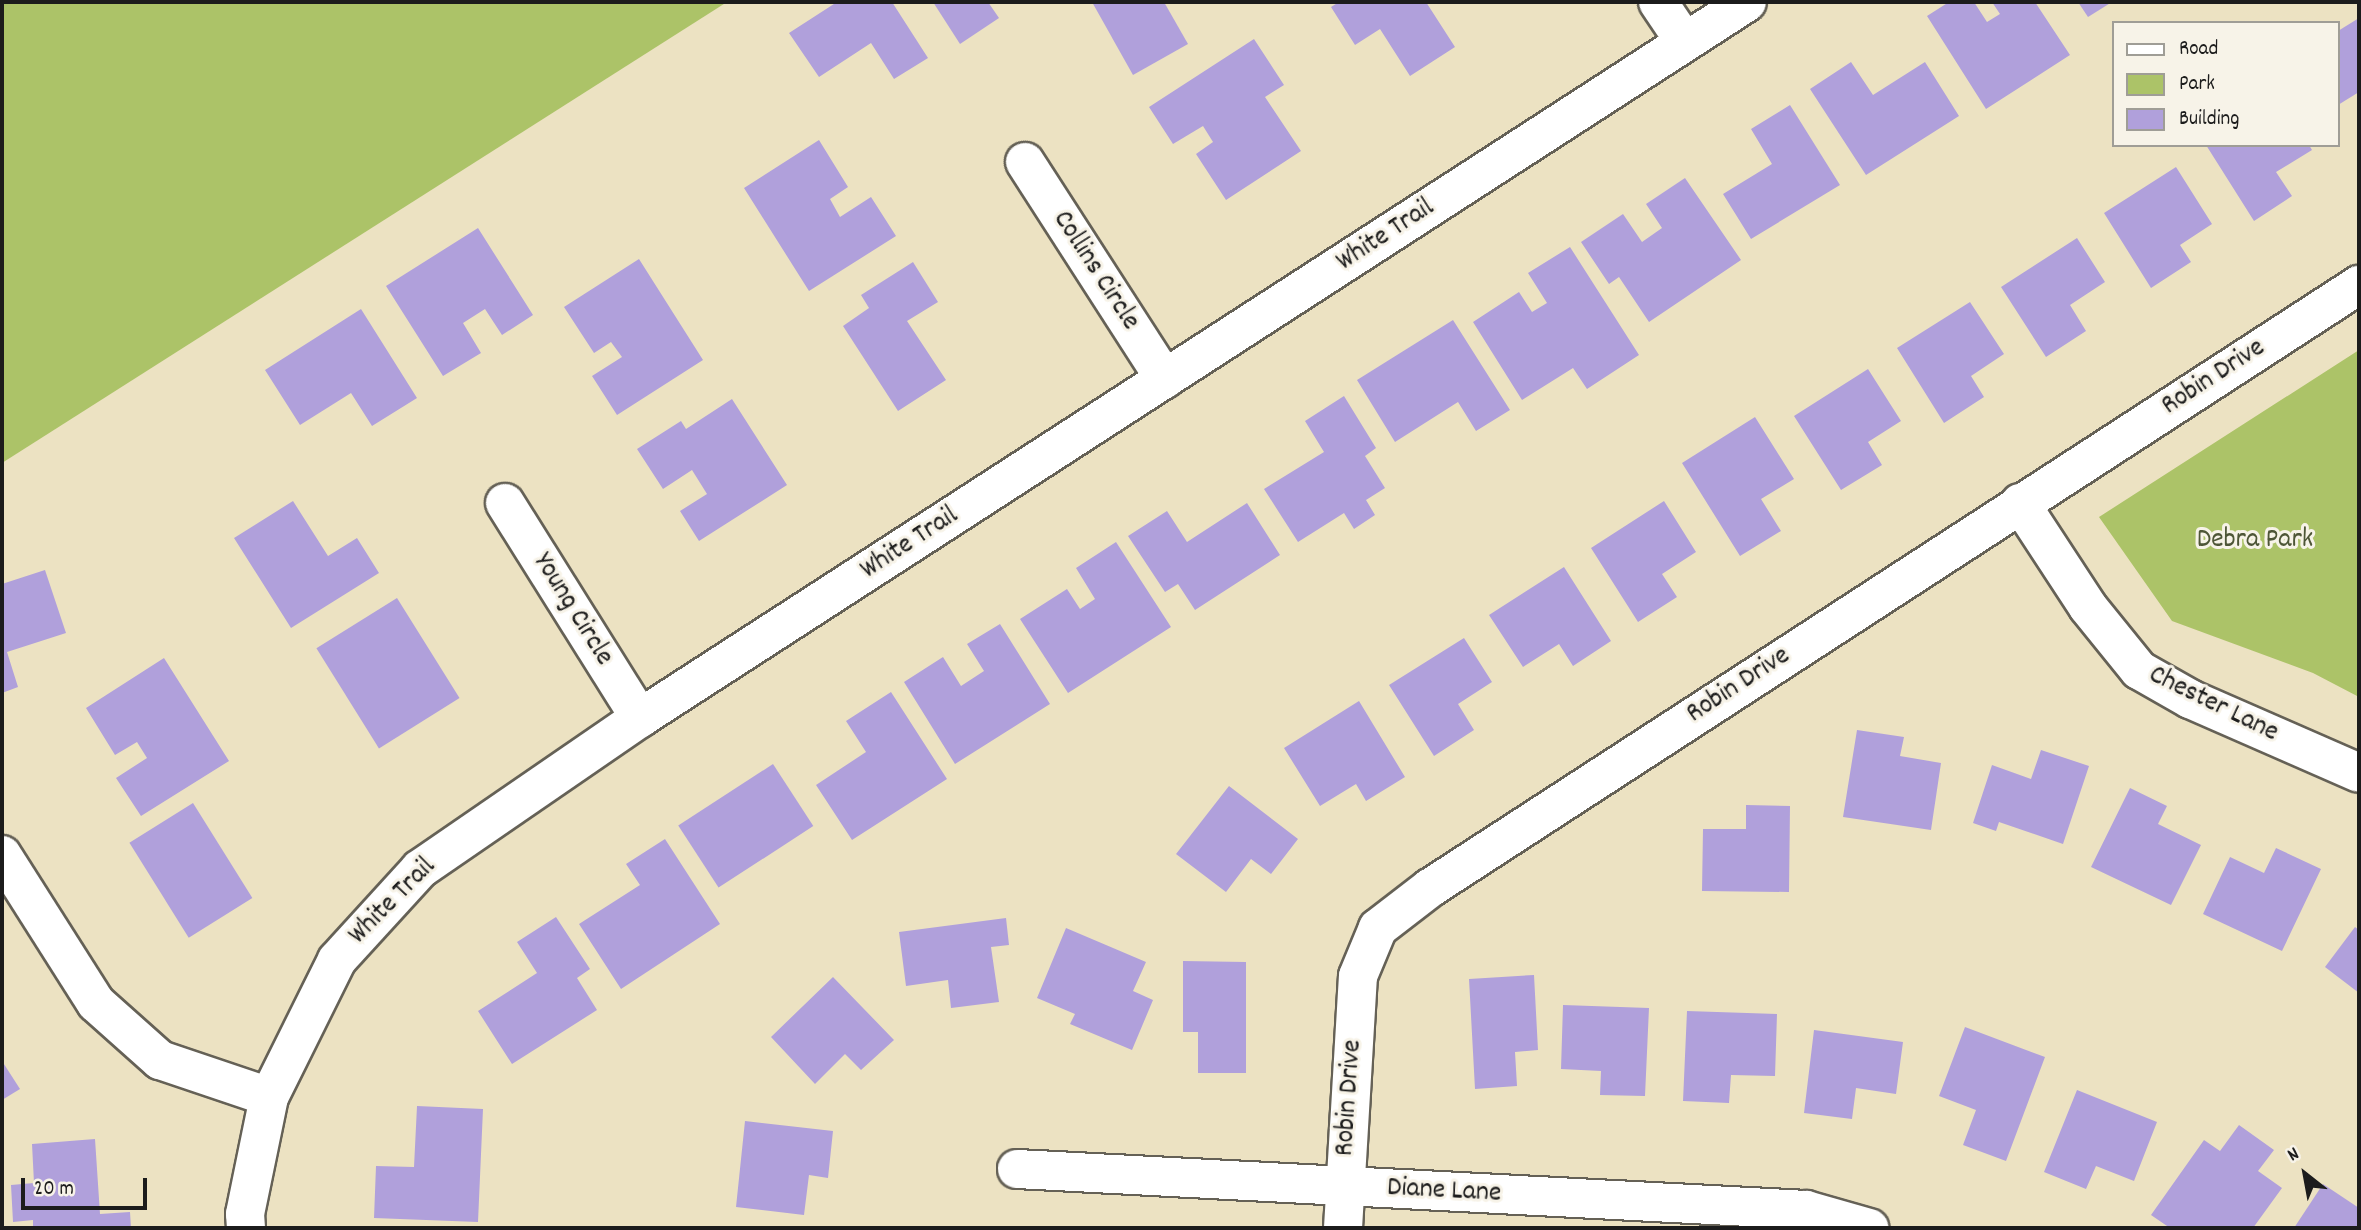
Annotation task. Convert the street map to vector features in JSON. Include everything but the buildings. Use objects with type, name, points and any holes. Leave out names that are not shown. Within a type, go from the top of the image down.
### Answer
[{"type":"street","points":[[1658,2],[1685,42]]},
{"type":"street","name":"White Trail","points":[[246,1228],[245,1214],[269,1097],[337,960],[420,869],[640,718],[1747,2]]},
{"type":"street","name":"Collins Circle","points":[[1025,162],[1165,379]]},
{"type":"street","name":"Robin Drive","points":[[1343,1228],[1357,976],[1378,928],[1430,888],[2359,285]]},
{"type":"street","name":"Young Circle","points":[[505,503],[640,718]]},
{"type":"street","name":"Chester Lane","points":[[2020,503],[2088,607],[2139,670],[2190,699],[2359,773]]},
{"type":"street","points":[[2,855],[96,1003],[160,1060],[269,1097]]},
{"type":"street","name":"Diane Lane","points":[[1017,1169],[1345,1185],[1396,1191],[1806,1210],[1869,1228]]},
{"type":"green space","points":[[2,2],[727,2],[2,463]]},
{"type":"green space","name":"Debra Park","points":[[2359,350],[2359,697],[2313,673],[2172,621],[2099,517]]}]
